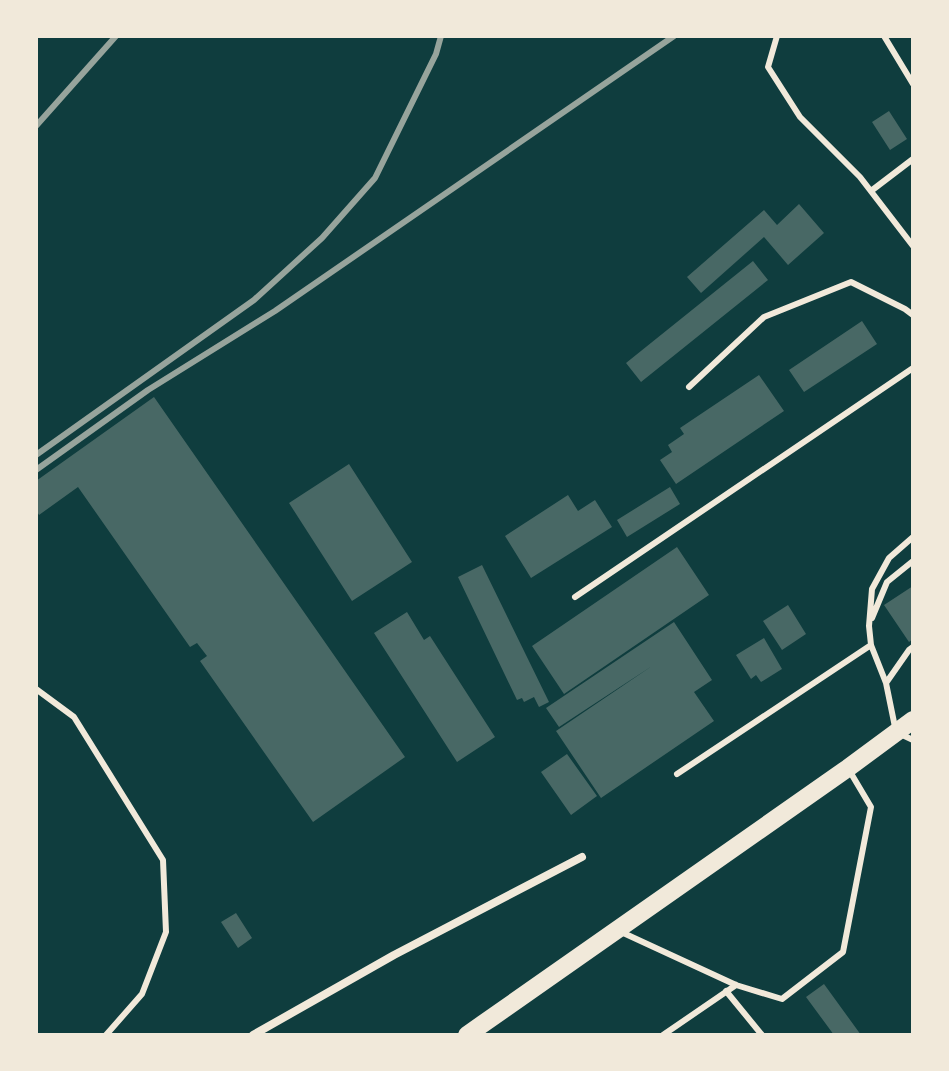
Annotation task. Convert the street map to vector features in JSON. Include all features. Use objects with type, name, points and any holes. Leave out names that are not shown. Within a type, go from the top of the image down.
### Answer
[{"type":"main road","points":[[467,1035],[848,768],[904,736],[913,720]]},
{"type":"street","points":[[253,1035],[394,955],[582,857]]},
{"type":"lane","points":[[777,36],[768,67],[800,117],[860,177],[913,246]]},
{"type":"lane","points":[[884,36],[913,84]]},
{"type":"lane","points":[[871,191],[913,159]]},
{"type":"lane","points":[[689,387],[764,317],[851,282],[913,315]]},
{"type":"lane","points":[[575,597],[913,368]]},
{"type":"lane","points":[[904,736],[871,645],[869,626],[872,589],[889,558],[913,537]]},
{"type":"lane","points":[[869,626],[887,582],[913,561]]},
{"type":"lane","points":[[677,774],[871,645]]},
{"type":"lane","points":[[886,683],[913,647]]},
{"type":"lane","points":[[36,689],[74,717],[163,860],[166,932],[142,994],[106,1035]]},
{"type":"lane","points":[[616,930],[736,985],[782,999],[843,952],[871,807],[848,768]]},
{"type":"lane","points":[[663,1035],[736,985]]},
{"type":"lane","points":[[726,991],[762,1035]]},
{"type":"building","points":[[889,111],[907,139],[890,150],[872,122]]},
{"type":"building","points":[[799,204],[824,233],[788,265],[764,237],[701,293],[687,277],[764,210],[777,225]]},
{"type":"building","points":[[753,261],[768,280],[641,382],[626,363]]},
{"type":"building","points":[[862,321],[877,344],[804,392],[789,370]]},
{"type":"building","points":[[759,375],[784,411],[676,484],[660,460],[672,452],[668,445],[684,434],[680,428]]},
{"type":"building","points":[[154,397],[405,757],[313,822],[200,661],[207,656],[197,643],[190,647],[78,487],[39,515],[36,510],[36,481]]},
{"type":"building","points":[[349,464],[412,562],[352,601],[289,503]]},
{"type":"building","points":[[670,487],[680,504],[627,537],[617,520]]},
{"type":"building","points":[[568,495],[578,511],[595,500],[612,527],[531,578],[505,536]]},
{"type":"building","points":[[677,547],[709,595],[564,694],[532,646]]},
{"type":"building","points":[[482,565],[549,702],[539,707],[534,697],[524,702],[522,698],[517,700],[458,577]]},
{"type":"building","points":[[913,586],[913,639],[909,642],[884,605]]},
{"type":"building","points":[[788,605],[806,634],[782,650],[763,621]]},
{"type":"building","points":[[407,612],[424,640],[430,636],[495,737],[457,762],[374,633]]},
{"type":"building","points":[[674,622],[712,680],[694,692],[714,721],[601,798],[556,731],[652,666],[559,727],[546,708]]},
{"type":"building","points":[[764,638],[782,669],[761,682],[756,675],[751,679],[736,655]]},
{"type":"building","points":[[567,754],[597,796],[571,815],[541,772]]},
{"type":"building","points":[[236,913],[252,938],[238,948],[221,922]]},
{"type":"building","points":[[824,984],[861,1035],[834,1035],[806,997]]},
{"type":"railway","points":[[36,126],[116,36]]},
{"type":"railway","points":[[36,455],[254,300],[322,238],[375,178],[436,54],[441,36]]},
{"type":"railway","points":[[36,470],[148,390],[275,311],[674,36]]}]
